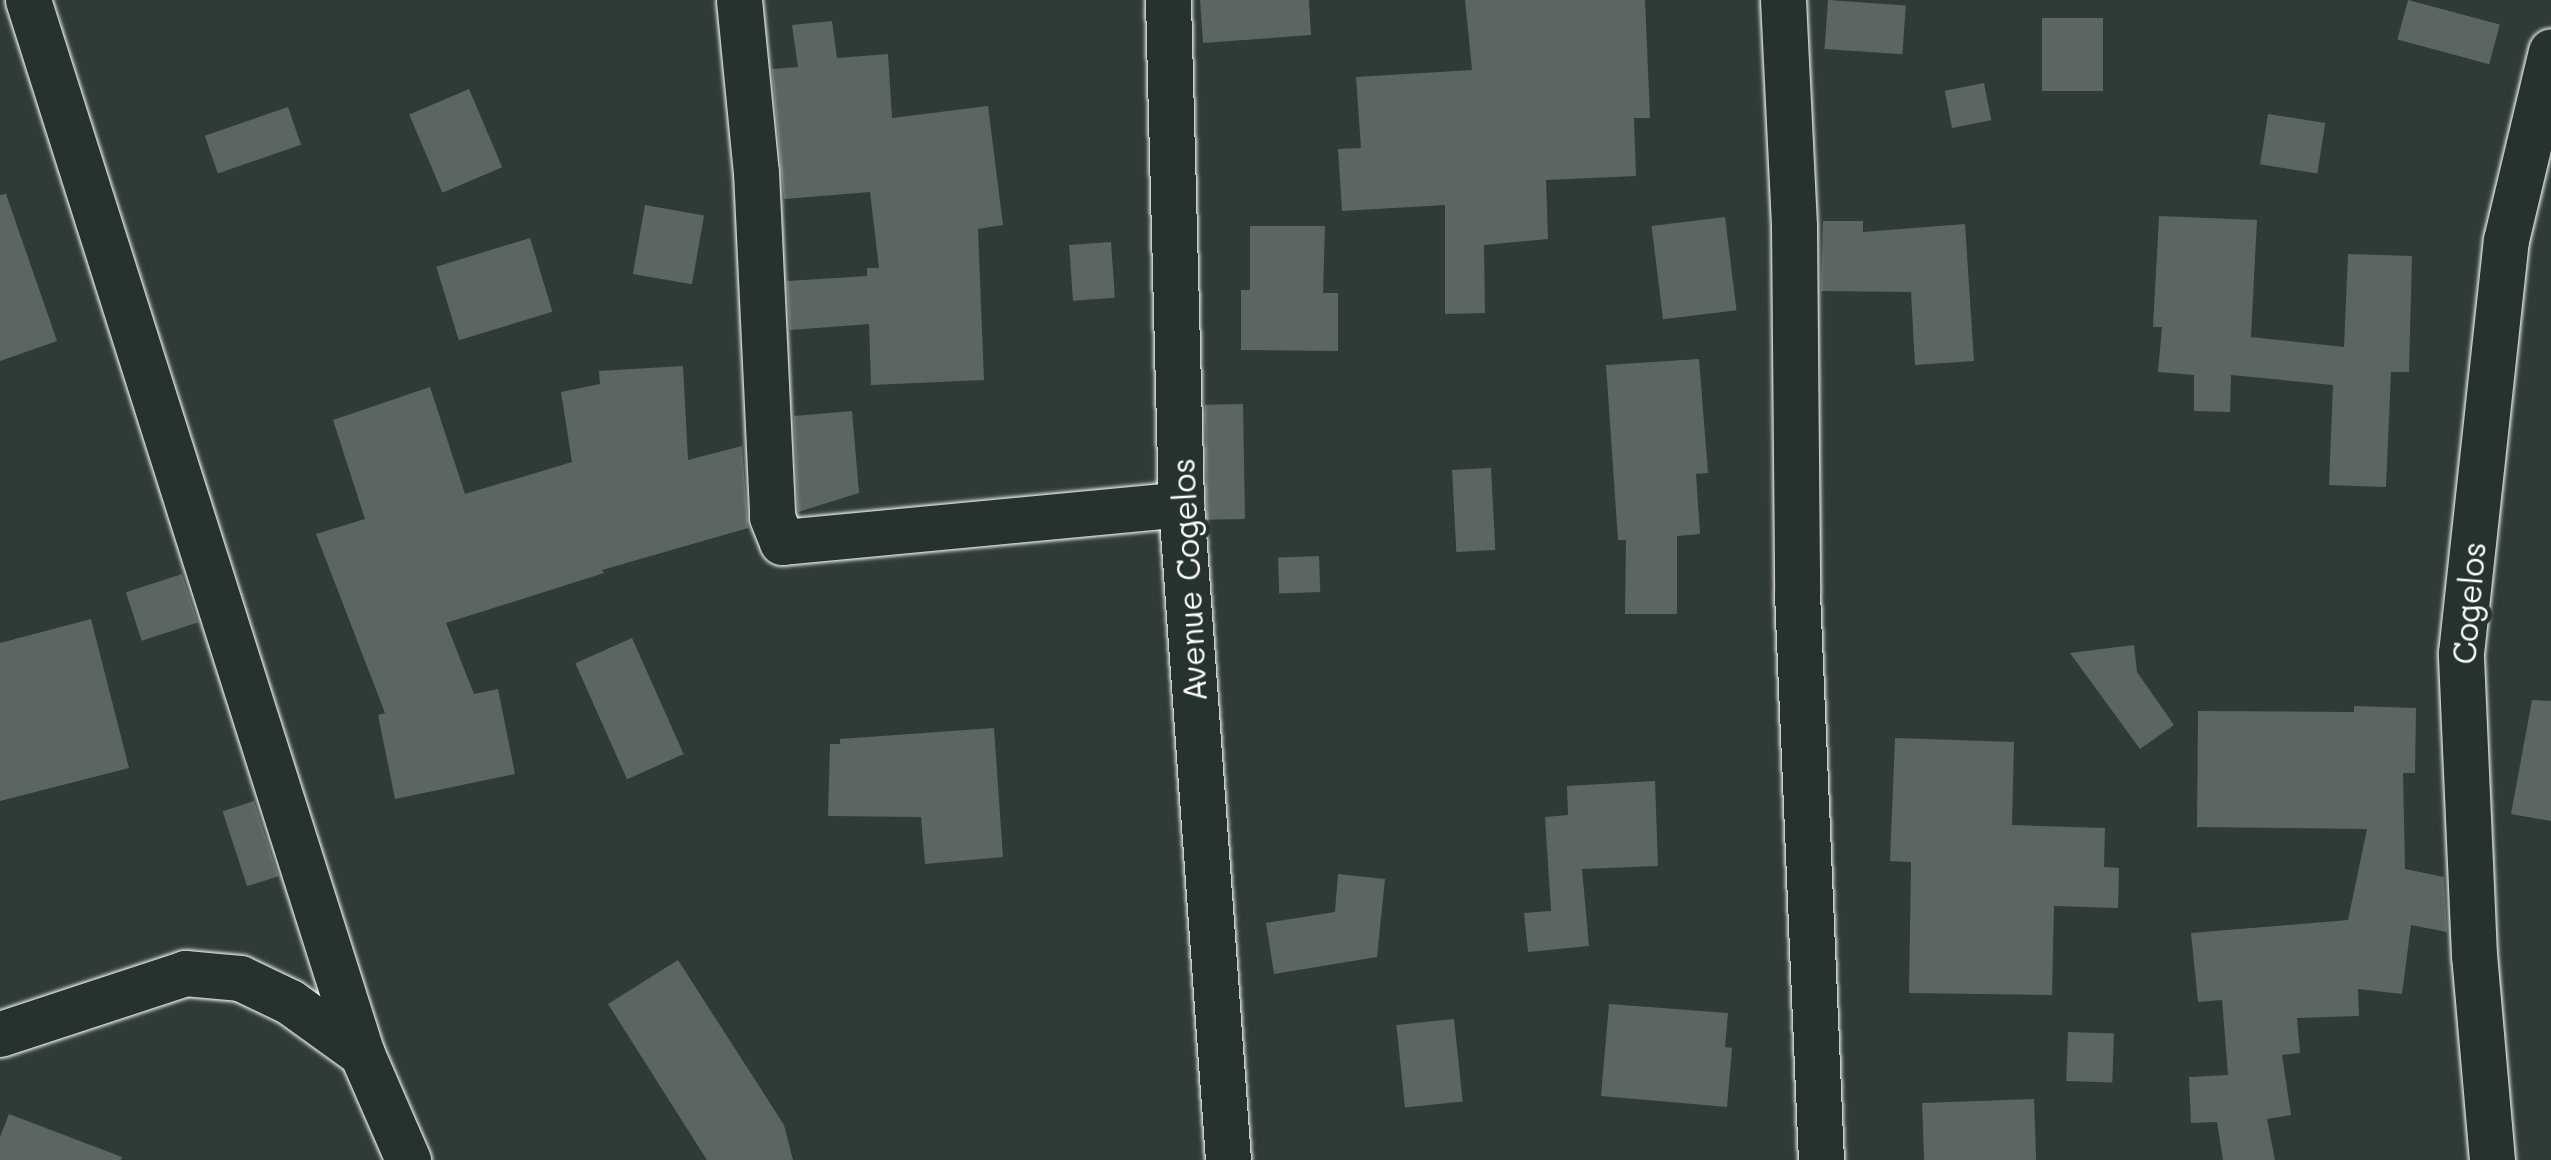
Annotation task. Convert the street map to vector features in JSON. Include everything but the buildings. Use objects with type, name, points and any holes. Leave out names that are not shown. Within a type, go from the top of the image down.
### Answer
[{"type":"street","points":[[28,0],[362,1054],[408,1160]]},
{"type":"street","points":[[740,0],[756,172],[772,517],[782,542],[1181,504]]},
{"type":"street","name":"Avenue Cogelos","points":[[1168,0],[1181,504],[1228,1160]]},
{"type":"street","points":[[1783,0],[1794,227],[1797,593],[1821,1160]]},
{"type":"street","name":"Cogelos","points":[[2492,1160],[2474,955],[2461,653],[2506,240],[2551,51]]},
{"type":"street","points":[[0,1034],[185,973],[240,978],[290,1002],[362,1054]]}]
